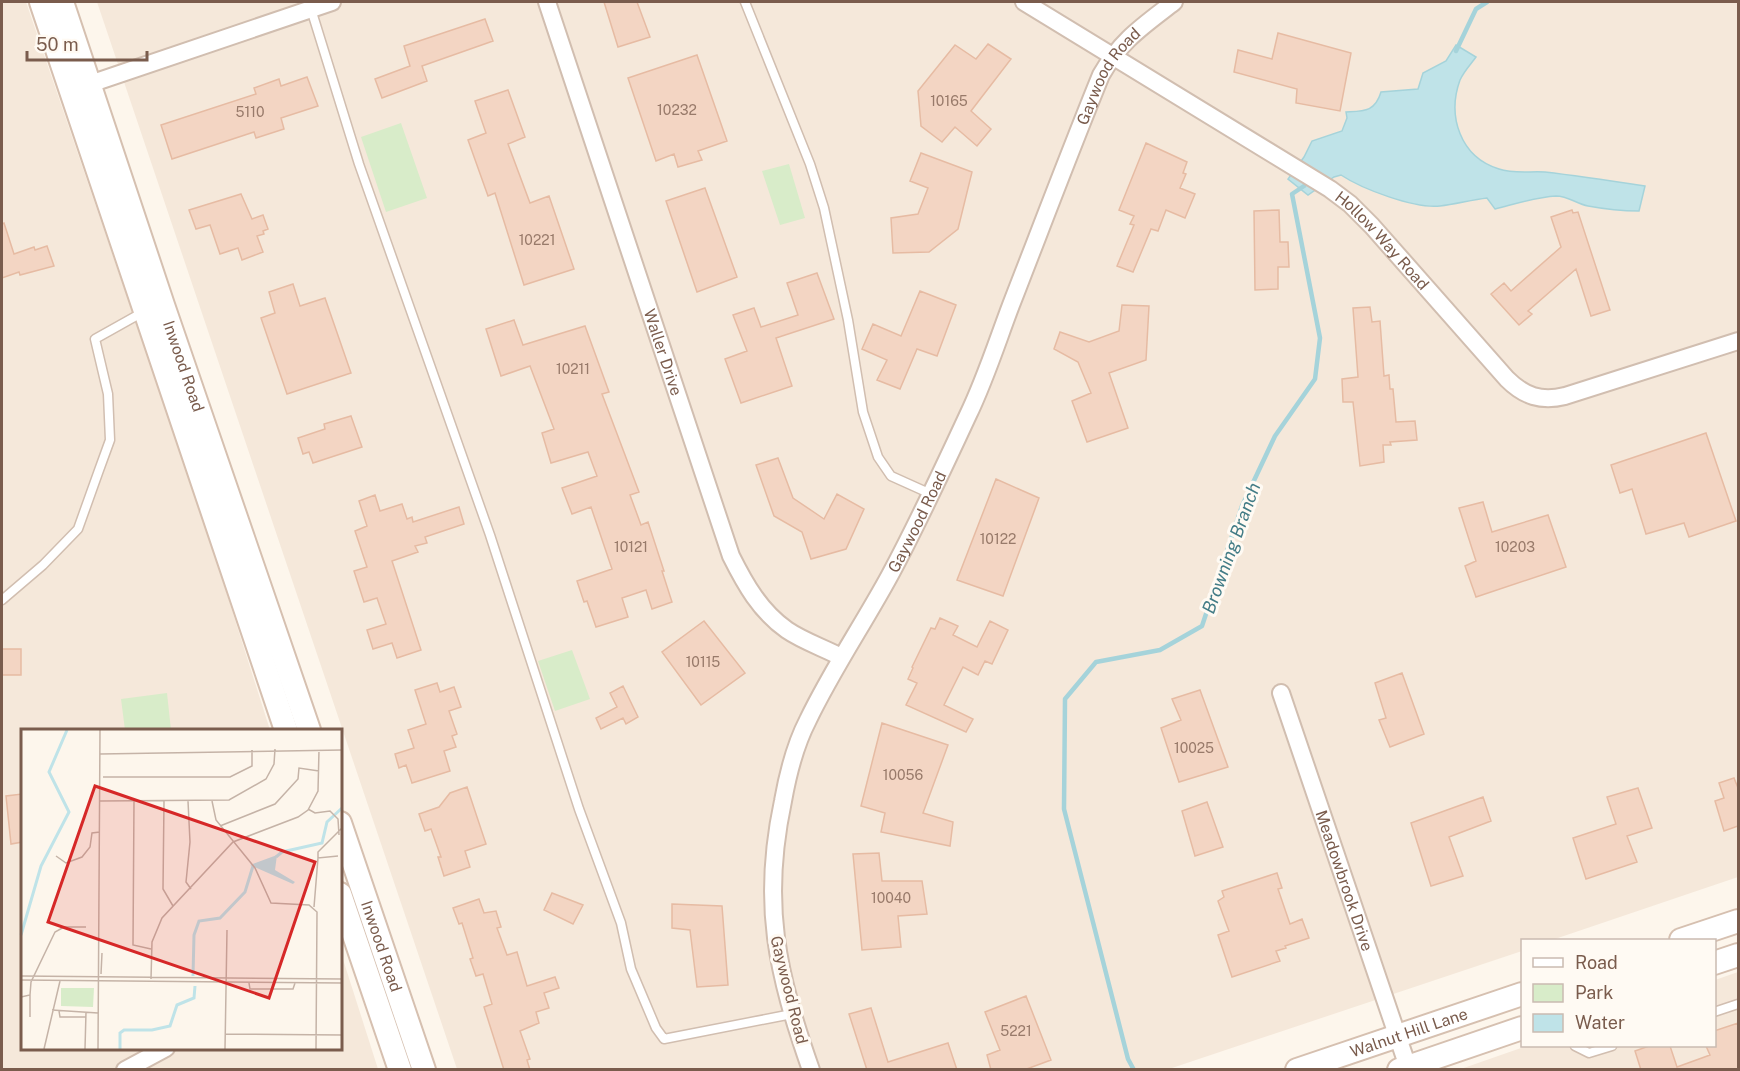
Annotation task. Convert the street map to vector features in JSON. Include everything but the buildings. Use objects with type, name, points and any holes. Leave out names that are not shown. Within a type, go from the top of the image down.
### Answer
[{"type":"main road","name":"Inwood Road","points":[[41,2],[81,87]]},
{"type":"main road","name":"Inwood Road","points":[[62,2],[81,87],[260,622],[286,729]]},
{"type":"main road","name":"Inwood Road","points":[[260,622],[309,729]]},
{"type":"main road","name":"Inwood Road","points":[[342,829],[424,1070]]},
{"type":"main road","name":"Inwood Road","points":[[342,900],[400,1070]]},
{"type":"main road","points":[[1684,939],[1738,921]]},
{"type":"main road","points":[[354,935],[376,928]]},
{"type":"main road","points":[[1716,962],[1738,955]]},
{"type":"main road","name":"Walnut Hill Lane","points":[[1297,1070],[1521,994]]},
{"type":"main road","name":"Walnut Hill Lane","points":[[1405,1068],[1521,1028]]},
{"type":"street","points":[[81,87],[332,2]]},
{"type":"street","name":"Waller Drive","points":[[547,2],[730,556],[745,584],[763,609],[787,630],[842,657]]},
{"type":"street","name":"Hollow Way Road","points":[[1024,2],[1330,189],[1350,204],[1372,226],[1506,380],[1530,397],[1553,399],[1565,396],[1738,341]]},
{"type":"street","name":"Gaywood Road","points":[[811,1070],[792,1014],[778,961],[773,925],[772,889],[776,835],[790,766],[807,722],[932,494],[973,405],[1101,75],[1113,55],[1129,36],[1174,2]]},
{"type":"street","name":"Meadowbrook Drive","points":[[1281,693],[1397,1035],[1405,1068]]},
{"type":"street","points":[[125,1070],[162,1050]]},
{"type":"lane","points":[[745,2],[810,164],[824,208],[849,320],[863,412],[878,457],[891,476],[932,494]]},
{"type":"lane","points":[[311,9],[359,165],[490,535],[579,808],[621,922],[631,969],[656,1028],[664,1039],[792,1014]]},
{"type":"lane","points":[[2,600],[44,565],[78,529],[110,440],[108,394],[95,339],[154,308]]},
{"type":"lane","points":[[1716,1010],[1738,1004]]},
{"type":"lane","points":[[1577,1047],[1588,1053],[1609,1047]]},
{"type":"shaded area","points":[[2,2],[26,2],[204,522],[270,729],[21,729],[21,1050],[342,1050],[342,956],[378,1069],[2,1070]]},
{"type":"shaded area","points":[[97,2],[1738,2],[1738,877],[1555,939],[1521,939],[1521,951],[1169,1069],[457,1069]]},
{"type":"shaded area","points":[[1738,972],[1738,1069],[1458,1070],[1524,1047],[1716,1047],[1716,980]]},
{"type":"green space","points":[[401,123],[427,198],[386,212],[361,137]]},
{"type":"green space","points":[[789,164],[805,218],[780,225],[762,171]]},
{"type":"green space","points":[[572,650],[590,699],[555,711],[538,661]]},
{"type":"green space","points":[[167,693],[171,729],[125,729],[121,699]]},
{"type":"water","points":[[1456,45],[1476,57],[1460,80],[1455,107],[1460,133],[1466,145],[1475,155],[1504,171],[1545,172],[1645,186],[1639,211],[1588,206],[1556,196],[1533,199],[1495,209],[1487,198],[1429,206],[1389,197],[1341,175],[1334,177],[1308,195],[1288,179],[1312,141],[1342,131],[1347,118],[1346,112],[1363,111],[1372,107],[1379,99],[1381,92],[1418,89],[1423,73],[1446,61]]},
{"type":"waterway","name":"Browning Branch","points":[[1456,51],[1476,9],[1487,2]]},
{"type":"waterway","name":"Browning Branch","points":[[1134,1070],[1128,1059],[1064,809],[1065,699],[1096,662],[1160,650],[1202,626],[1242,506],[1275,436],[1315,379],[1320,338],[1292,194],[1304,186]]}]
